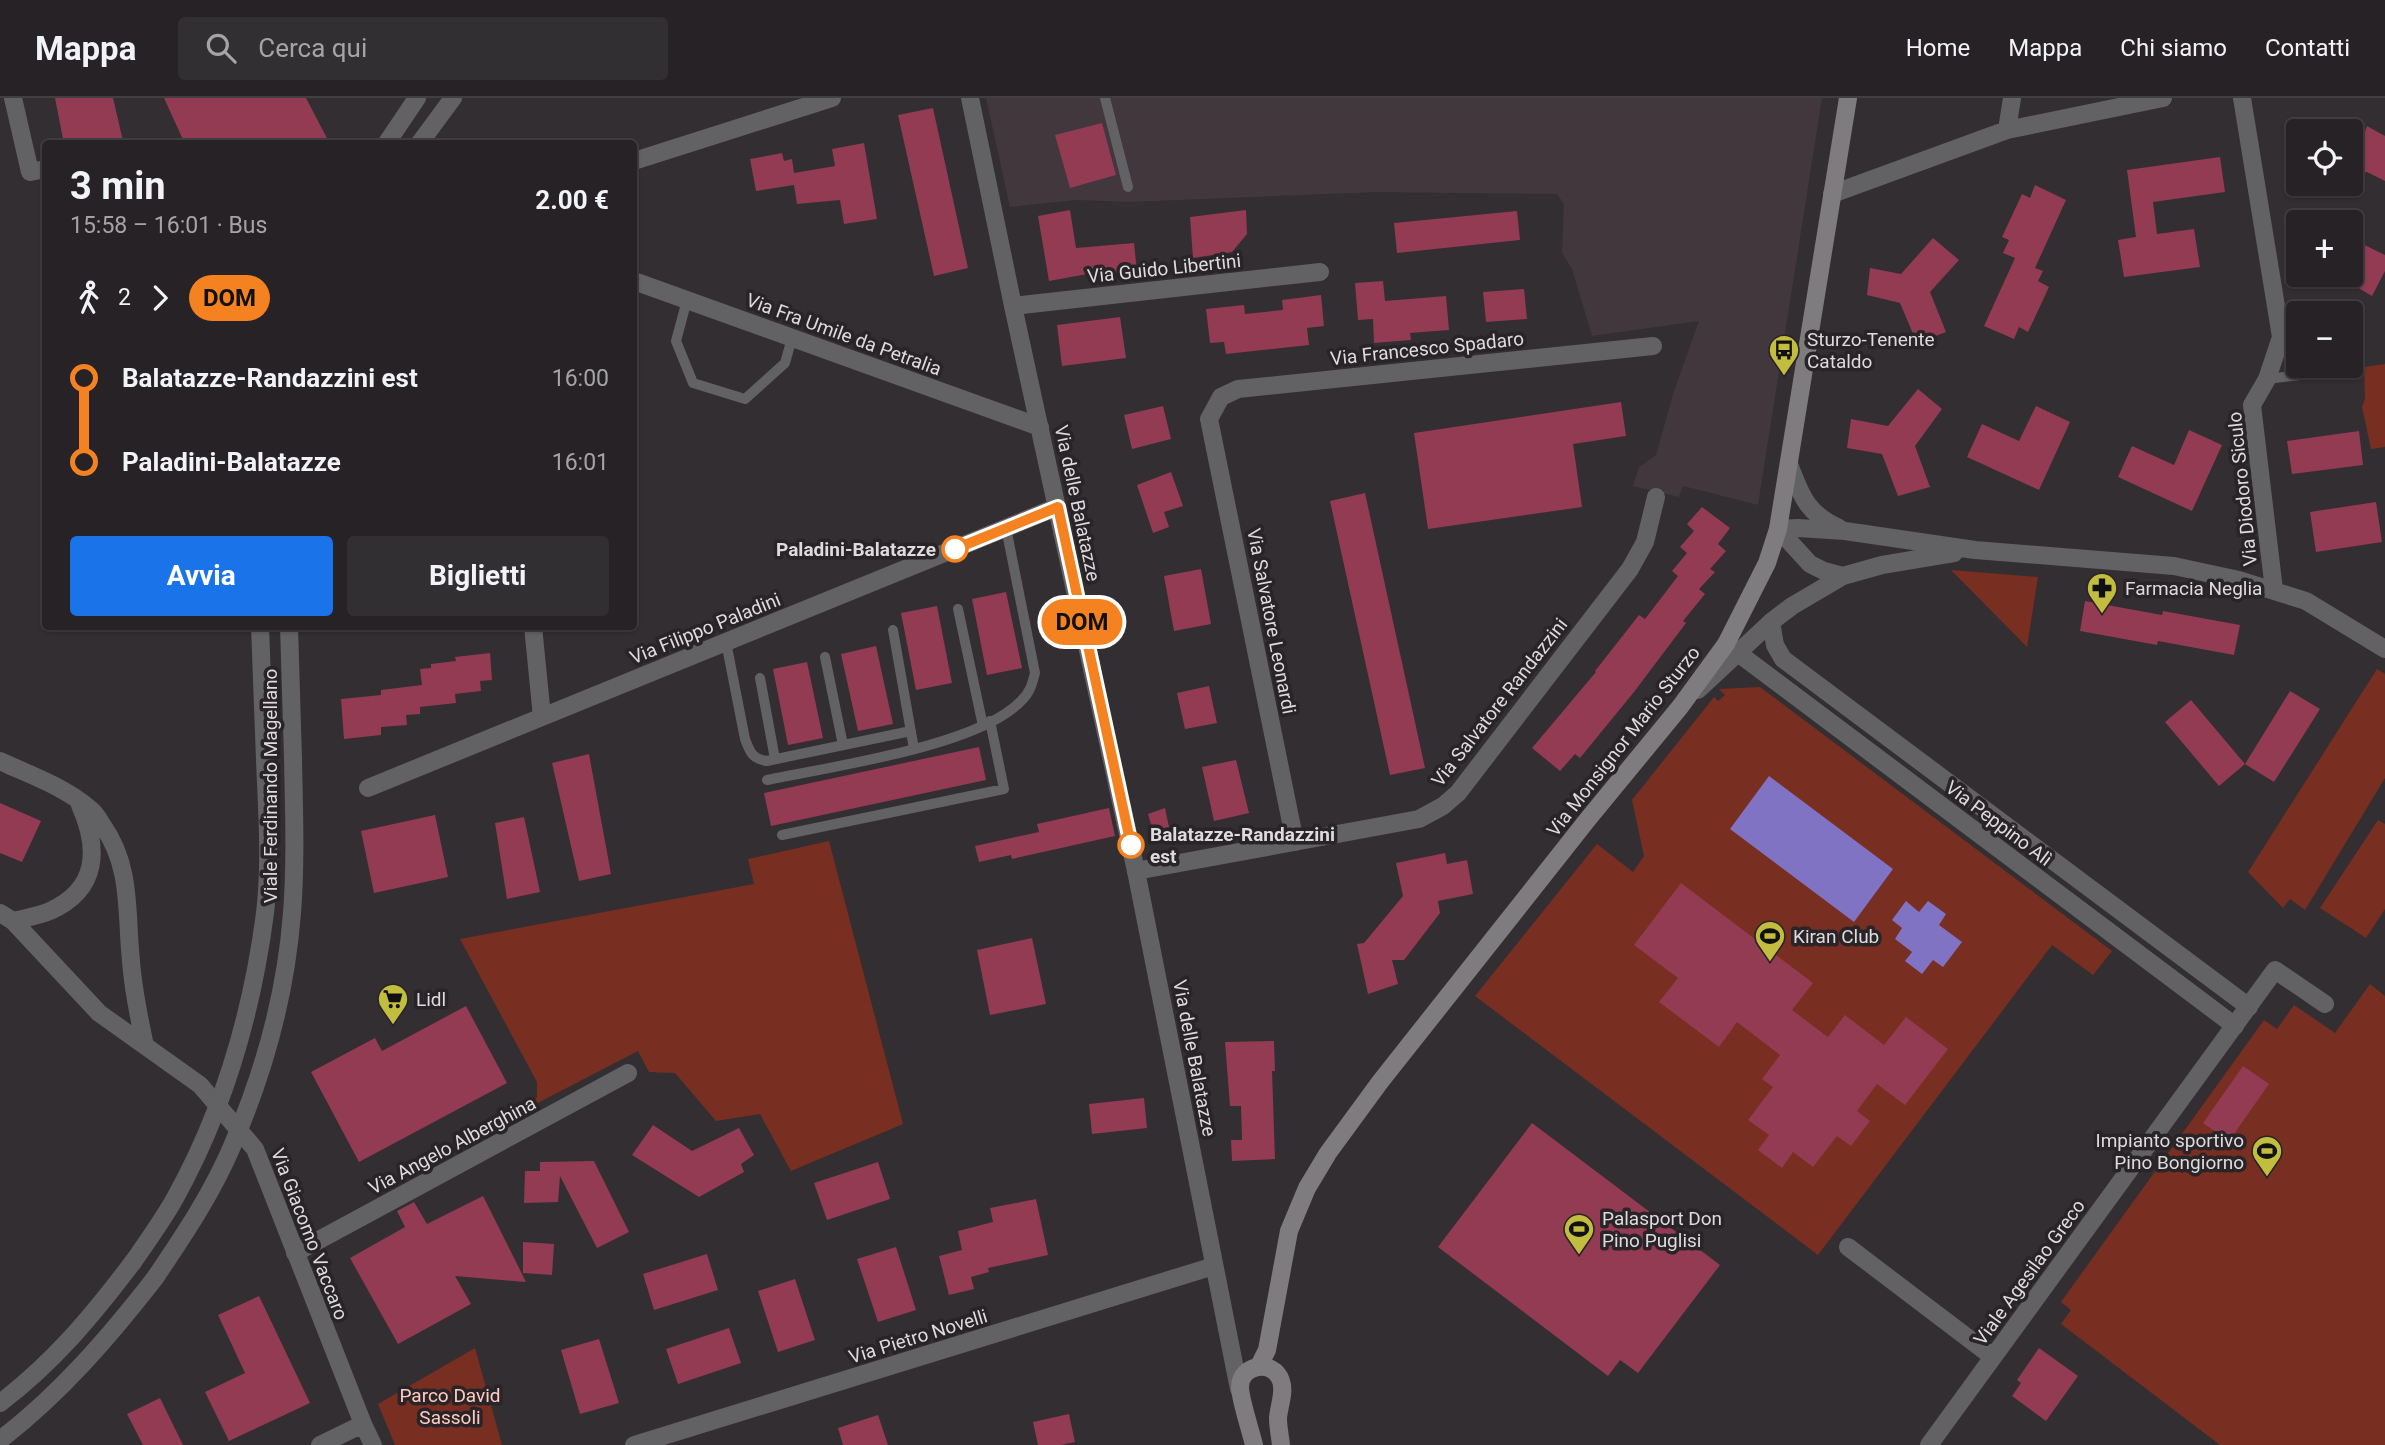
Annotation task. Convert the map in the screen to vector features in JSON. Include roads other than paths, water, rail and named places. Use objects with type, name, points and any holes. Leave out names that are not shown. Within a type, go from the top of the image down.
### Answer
[{"type":"main road","name":"Via Monsignor Mario Sturzo","points":[[1277,1297],[1289,1231],[1307,1188],[1328,1153],[1579,830],[1732,648],[1778,529],[1848,98]]},
{"type":"main road","points":[[1254,1445],[1241,1394],[1243,1376],[1255,1367],[1268,1350],[1277,1297]]},
{"type":"main road","points":[[1277,1297],[1280,1445]]},
{"type":"main road","points":[[1241,1394],[1253,1408],[1272,1406],[1280,1387],[1271,1369],[1255,1367]]},
{"type":"street","points":[[13,98],[30,172],[42,170]]},
{"type":"street","points":[[389,140],[417,98]]},
{"type":"street","points":[[422,140],[453,98]]},
{"type":"street","points":[[637,160],[832,98]]},
{"type":"street","name":"Via delle Balatazze","points":[[971,98],[1013,306],[1136,871],[1214,1266],[1229,1328]]},
{"type":"street","points":[[2007,130],[2012,98]]},
{"type":"street","points":[[1832,194],[2007,130],[2163,98]]},
{"type":"street","name":"Via Diodoro Siculo","points":[[2242,98],[2281,337],[2267,379],[2252,405],[2274,590]]},
{"type":"street","name":"Via Guido Libertini","points":[[1013,306],[1320,272]]},
{"type":"street","name":"Via Fra Umile da Petralia","points":[[637,282],[1040,427]]},
{"type":"street","name":"Via Francesco Spadaro","points":[[1214,408],[1221,397],[1238,389],[1653,346]]},
{"type":"street","name":"Via Salvatore Leonardi","points":[[1214,408],[1209,419],[1295,842]]},
{"type":"street","points":[[1789,464],[1802,498],[1812,512],[1825,522],[1845,531]]},
{"type":"street","name":"Via Salvatore Randazzini","points":[[1136,871],[1419,818],[1443,806],[1458,793],[1630,569],[1645,542],[1656,497]]},
{"type":"street","name":"Via Filippo Paladini","points":[[368,788],[1058,507]]},
{"type":"street","points":[[1778,529],[1845,531],[1975,550],[2174,566],[2239,580],[2306,601],[2385,649]]},
{"type":"street","points":[[1778,529],[1810,564],[1843,576]]},
{"type":"street","points":[[1732,648],[1843,576],[1882,565],[1975,550]]},
{"type":"street","name":"Via Peppino Alì","points":[[1771,622],[1775,645],[1783,659],[2249,1007]]},
{"type":"street","name":"Viale Ferdinando Magellano","points":[[0,1404],[29,1381],[86,1323],[133,1262],[173,1201],[207,1132],[234,1062],[253,987],[265,911],[267,836],[260,630]]},
{"type":"street","name":"Viale Ferdinando Magellano","points":[[0,1440],[32,1415],[110,1336],[155,1278],[198,1214],[233,1145],[261,1068],[277,1008],[292,914],[295,836],[289,630]]},
{"type":"street","points":[[533,630],[542,717]]},
{"type":"street","name":"Via Peppino Alì","points":[[1732,648],[2235,1026]]},
{"type":"street","points":[[0,761],[77,799],[93,811],[113,839],[122,863],[137,1008],[145,1046]]},
{"type":"street","points":[[6,917],[50,911],[83,884],[92,864],[93,843],[77,799]]},
{"type":"street","name":"Via Giacomo Vaccaro","points":[[6,917],[99,1013],[200,1085],[255,1149],[363,1424]]},
{"type":"street","name":"Viale Agesilao Greco","points":[[1928,1445],[2275,970],[2325,1004]]},
{"type":"street","name":"Via Angelo Alberghina","points":[[295,1253],[628,1073]]},
{"type":"street","points":[[1848,1247],[1993,1357]]},
{"type":"street","name":"Via Pietro Novelli","points":[[634,1445],[1214,1266]]},
{"type":"street","points":[[1229,1328],[1242,1354],[1255,1367]]},
{"type":"street","points":[[1229,1328],[1241,1394]]},
{"type":"street","points":[[320,1445],[363,1424],[373,1445]]},
{"type":"lane","points":[[1105,98],[1128,187]]},
{"type":"lane","points":[[687,300],[677,341],[693,383],[745,399],[785,363],[792,338]]},
{"type":"lane","points":[[2267,379],[2286,377]]},
{"type":"lane","points":[[767,780],[914,749],[986,723],[1020,703],[1031,689],[1035,673],[1006,528]]},
{"type":"lane","points":[[782,835],[1004,789],[958,609]]},
{"type":"lane","points":[[893,630],[914,749]]},
{"type":"lane","points":[[726,642],[745,739],[751,754],[758,760],[911,732]]},
{"type":"lane","points":[[825,657],[842,746]]},
{"type":"lane","points":[[760,678],[775,759]]},
{"type":"place","name":"Sturzo-Tenente Cataldo","points":[[1784,377]]},
{"type":"place","name":"Paladini-Balatazze","points":[[955,549]]},
{"type":"place","name":"Farmacia Neglia","points":[[2102,615]]},
{"type":"place","name":"Balatazze-Randazzini est","points":[[1131,845]]},
{"type":"place","name":"Kiran Club","points":[[1770,963]]},
{"type":"place","name":"Lidl","points":[[393,1026]]},
{"type":"place","name":"Impianto sportivo Pino Bongiorno","points":[[2267,1178]]},
{"type":"place","name":"Palasport Don Pino Puglisi","points":[[1579,1256]]},
{"type":"park label","name":"Parco David Sassoli","points":[[450,1406]]}]
